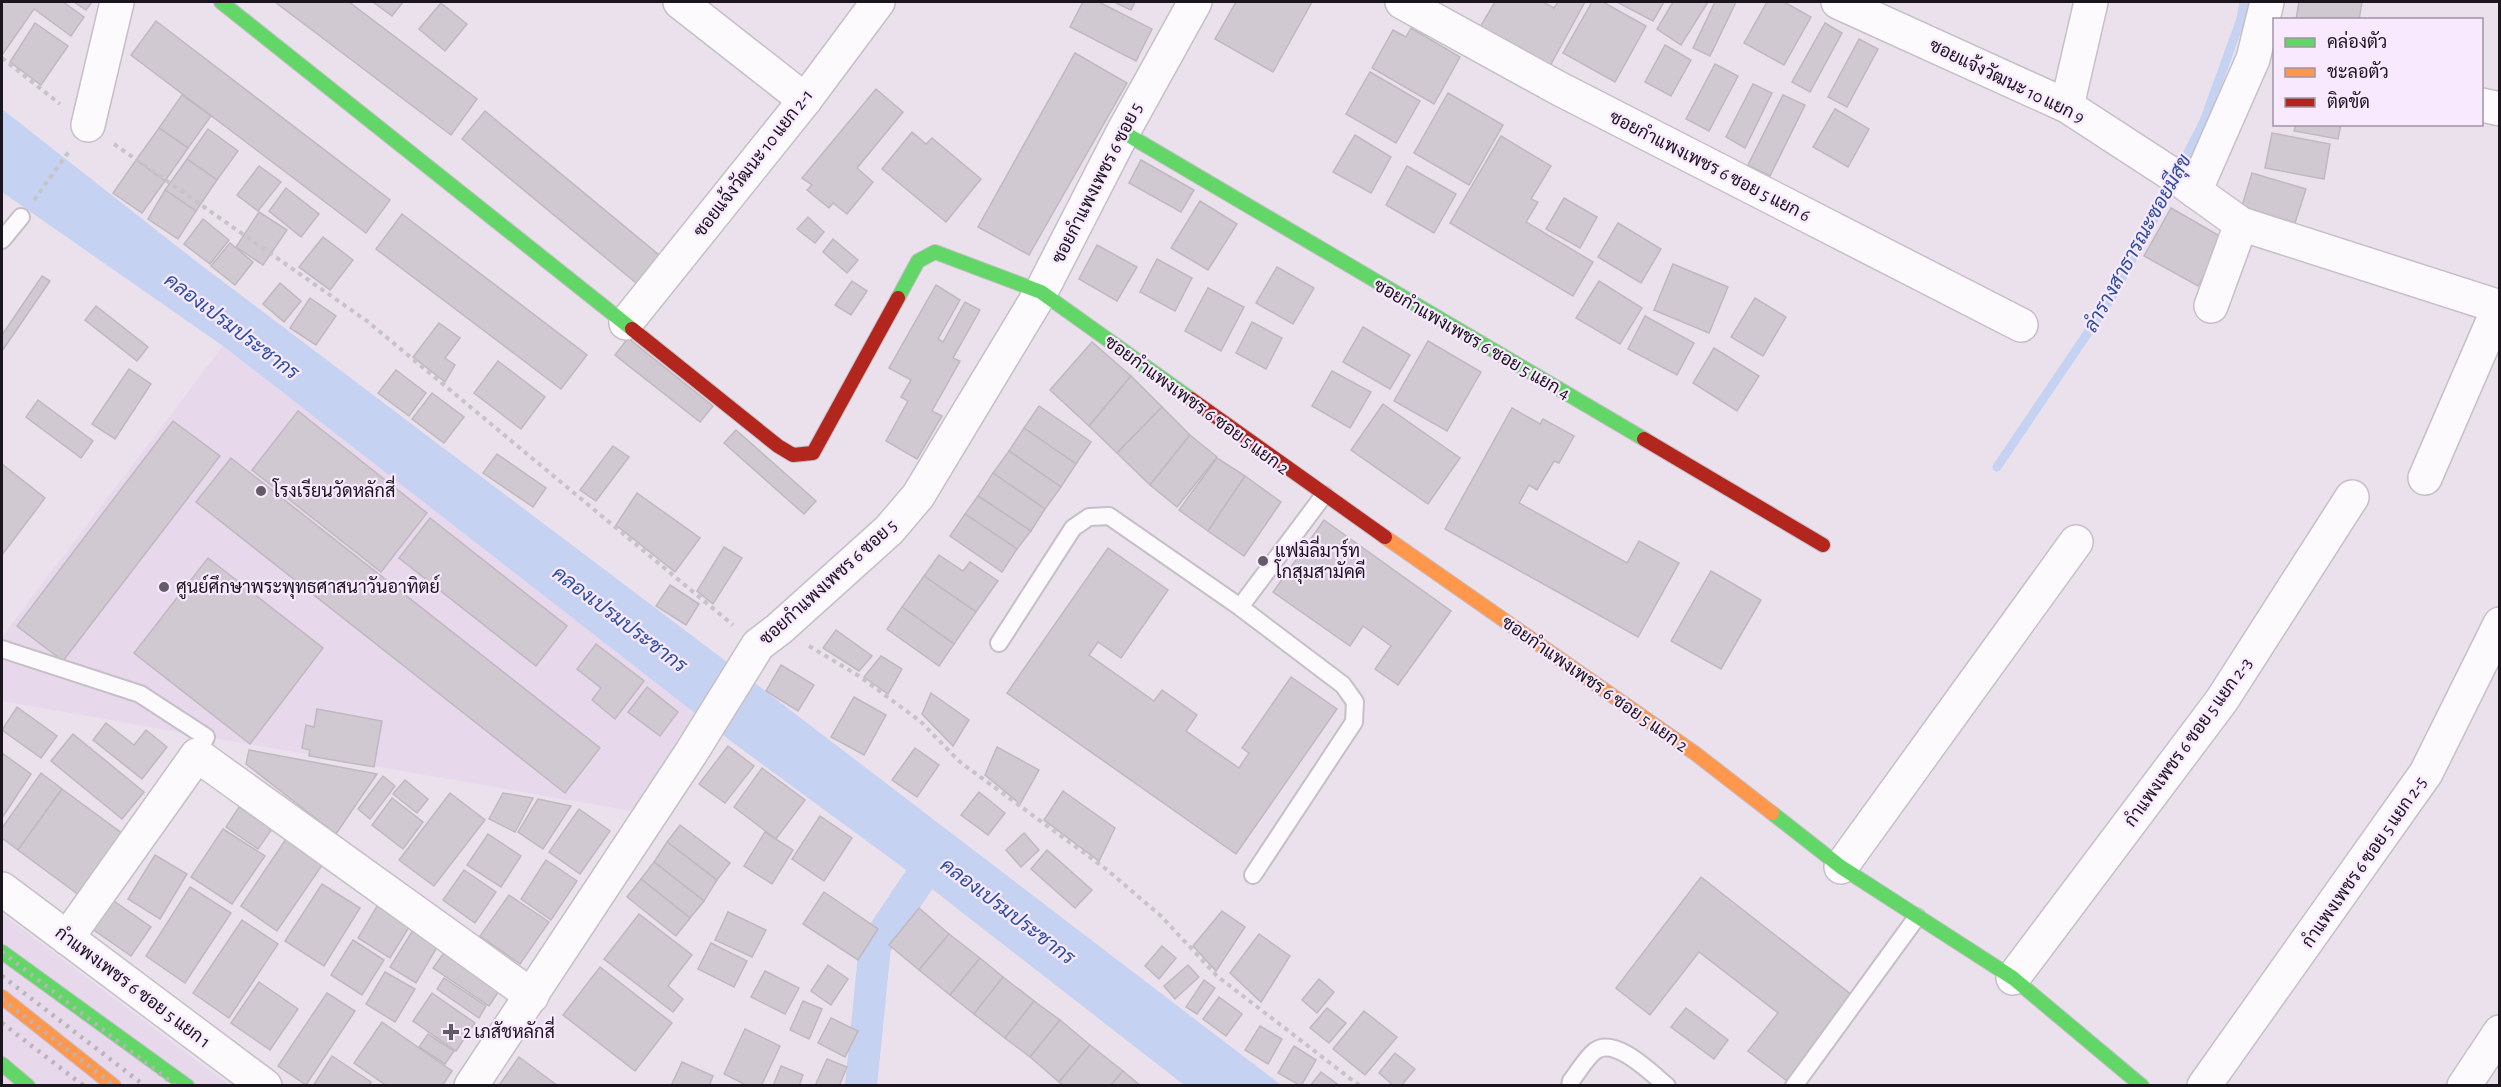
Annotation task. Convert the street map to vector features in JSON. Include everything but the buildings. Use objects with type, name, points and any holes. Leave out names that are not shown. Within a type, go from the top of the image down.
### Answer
[{"type":"street","points":[[88,125],[117,2]]},
{"type":"street","points":[[221,2],[626,323]]},
{"type":"street","points":[[680,2],[805,100]]},
{"type":"street","name":"ซอยแจ้งวัฒนะ 10 แยก 2-1","points":[[626,323],[805,100],[878,2]]},
{"type":"street","name":"ซอยกำแพงเพชร 6 ซอย 5","points":[[471,1086],[769,637],[889,530],[918,496],[1041,292],[1123,132],[1195,2]]},
{"type":"street","name":"ซอยกำแพงเพชร 6 ซอย 5 แยก 6","points":[[1402,2],[1558,88],[2021,325]]},
{"type":"street","points":[[2067,106],[2091,2]]},
{"type":"street","points":[[2183,182],[2264,61],[2267,2]]},
{"type":"street","name":"ซอยแจ้งวัฒนะ 10 แยก 9","points":[[1852,5],[2067,106],[2183,182],[2241,224],[2499,307]]},
{"type":"street","points":[[2483,105],[2499,109]]},
{"type":"street","name":"ซอยกำแพงเพชร 6 ซอย 5 แยก 4","points":[[1123,132],[1823,545]]},
{"type":"street","points":[[2211,306],[2241,224]]},
{"type":"street","name":"ซอยกำแพงเพชร 6 ซอย 5 แยก 2","points":[[626,323],[778,446],[793,455],[813,453],[918,261],[935,252],[1041,292],[1324,495],[1696,754],[1841,867],[2013,978],[2142,1086]]},
{"type":"street","points":[[2425,478],[2499,307]]},
{"type":"street","name":"กำแพงเพชร 6 ซอย 5 แยก 2-3","points":[[2013,978],[2222,700],[2352,497]]},
{"type":"street","points":[[1841,867],[2076,542]]},
{"type":"street","name":"กำแพงเพชร 6 ซอย 5 แยก 2-5","points":[[2204,1086],[2426,773],[2499,624]]},
{"type":"street","points":[[67,938],[197,755],[532,996]]},
{"type":"street","name":"กำแพงเพชร 6 ซอย 5 แยก 1","points":[[2,889],[265,1086]]},
{"type":"street","points":[[2,952],[187,1086]]},
{"type":"street","points":[[2,997],[114,1086]]},
{"type":"street","points":[[2464,1086],[2499,1032]]},
{"type":"street","points":[[2,1064],[28,1086]]},
{"type":"lane","points":[[2,240],[21,217]]},
{"type":"lane","points":[[1240,607],[1324,495]]},
{"type":"lane","points":[[999,643],[1073,528],[1089,517],[1109,516],[1240,607],[1343,685],[1355,702],[1354,722],[1253,875]]},
{"type":"lane","points":[[2,649],[140,694],[206,737],[197,755]]},
{"type":"lane","points":[[1794,1086],[1917,917]]},
{"type":"lane","points":[[1570,1086],[1571,1081],[1594,1052],[1606,1046],[1620,1050],[1667,1086]]},
{"type":"path","points":[[2,58],[88,125],[367,321],[769,637],[860,676],[920,721],[960,762],[1106,869],[1161,916],[1217,976],[1360,1086]]},
{"type":"path","points":[[21,217],[88,125]]},
{"type":"shaded area","name":"โรงเรียนวัดหลักสี่","points":[[223,346],[700,717],[631,811],[2,701],[2,637]]},
{"type":"shaded area","points":[[2,914],[229,1085],[2,1085]]},
{"type":"water","name":"คลองเปรมประชากร","points":[[2,109],[197,262],[764,690],[1281,1085],[1184,1085],[932,889],[732,742],[223,346],[2,192]]},
{"type":"waterway","name":"ลำรางสาธารณะซอยมีสุข","points":[[1997,467],[2110,300],[2161,206],[2204,121],[2241,19],[2244,2]]},
{"type":"waterway","name":"คลองเปรมประชากร","points":[[861,1086],[875,946],[935,856]]},
{"type":"railway","points":[[2,952],[176,1086]]},
{"type":"railway","points":[[2,976],[145,1086]]},
{"type":"railway","points":[[2,999],[115,1086]]},
{"type":"railway","points":[[2,1023],[84,1086]]},
{"type":"traffic: fast","points":[[221,2],[632,329]]},
{"type":"traffic: fast","points":[[1123,132],[1644,439]]},
{"type":"traffic: fast","points":[[898,298],[918,261],[935,252],[1041,292],[1191,399]]},
{"type":"traffic: fast","points":[[1772,813],[1841,867],[2013,978],[2142,1086]]},
{"type":"traffic: fast","points":[[2,952],[187,1086]]},
{"type":"traffic: fast","points":[[2,1064],[28,1086]]},
{"type":"traffic: slow","points":[[1385,537],[1696,754],[1772,813]]},
{"type":"traffic: slow","points":[[2,997],[114,1086]]},
{"type":"traffic: jam","points":[[632,329],[778,446],[793,455],[813,453],[898,298]]},
{"type":"traffic: jam","points":[[1191,399],[1385,537]]},
{"type":"traffic: jam","points":[[1644,439],[1823,545]]},
{"type":"place","name":"โรงเรียนวัดหลักสี่","points":[[261,491]]},
{"type":"place","name":"แฟมิลี่มาร์ท โกสุมสามัคคี","points":[[1263,561]]},
{"type":"place","name":"ศูนย์ศึกษาพระพุทธศาสนาวันอาทิตย์","points":[[164,587]]},
{"type":"place","name":"2 เภสัชหลักสี่","points":[[451,1032]]}]
